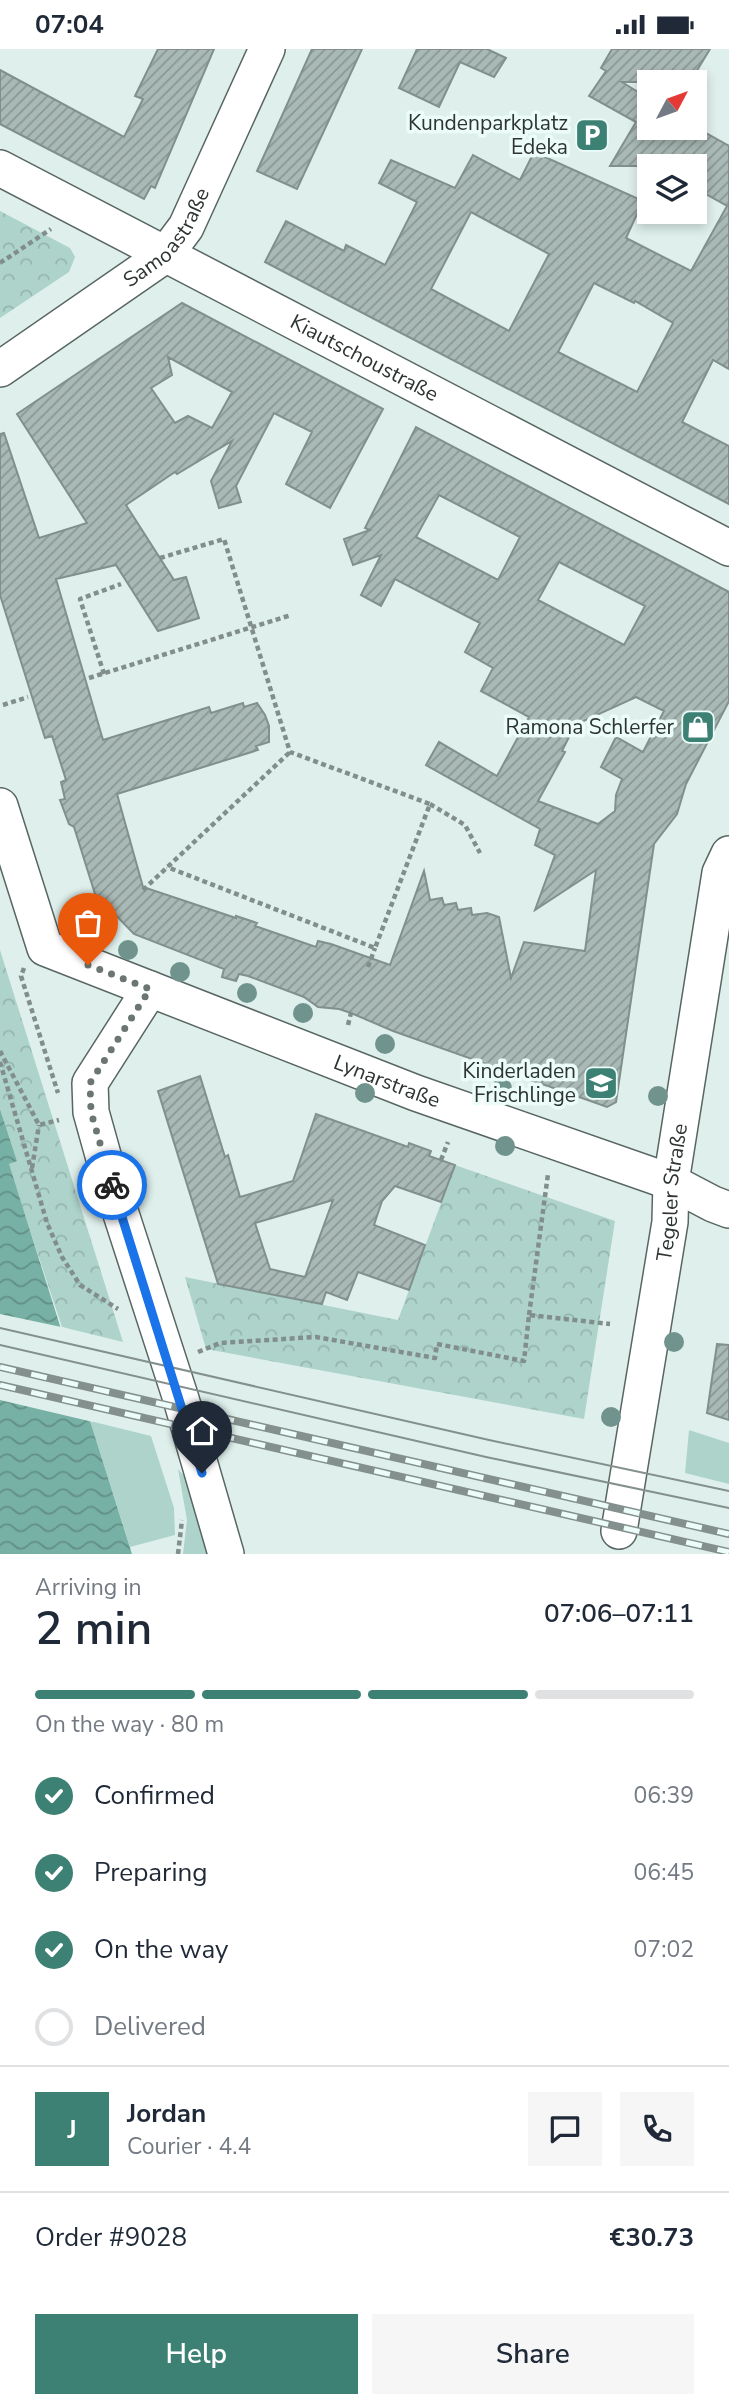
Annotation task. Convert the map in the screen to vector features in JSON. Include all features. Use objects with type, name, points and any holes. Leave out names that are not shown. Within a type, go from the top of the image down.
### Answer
[{"type":"street","name":"Samoastraße","points":[[0,369],[165,255],[186,227],[267,49]]},
{"type":"street","name":"Kiautschoustraße","points":[[0,168],[729,548]]},
{"type":"street","name":"Lynarstraße","points":[[0,806],[46,948],[416,1093],[671,1182],[713,1205],[729,1210]]},
{"type":"street","name":"Tegeler Straße","points":[[619,1531],[670,1222],[671,1182],[720,873],[729,854]]},
{"type":"street","points":[[150,989],[90,1083],[91,1112],[181,1399],[226,1554]]},
{"type":"path","points":[[0,264],[51,229]]},
{"type":"path","points":[[160,558],[224,539],[290,752]]},
{"type":"path","points":[[104,674],[80,599],[121,585]]},
{"type":"path","points":[[89,678],[291,615]]},
{"type":"path","points":[[3,705],[27,697]]},
{"type":"path","points":[[290,752],[430,804],[465,825],[480,853]]},
{"type":"path","points":[[143,890],[290,752]]},
{"type":"path","points":[[368,967],[430,804]]},
{"type":"path","points":[[167,867],[375,948]]},
{"type":"path","points":[[348,1025],[351,1013]]},
{"type":"path","points":[[0,1051],[39,1125],[32,1172]]},
{"type":"path","points":[[0,1062],[47,1223],[80,1285],[118,1309]]},
{"type":"path","points":[[39,1125],[59,1120]]},
{"type":"path","points":[[441,1160],[448,1142]]},
{"type":"path","points":[[198,1352],[220,1343],[316,1336],[435,1358],[437,1344],[524,1361],[548,1174]]},
{"type":"path","points":[[529,1315],[610,1324]]},
{"type":"green space","points":[[0,211],[70,248],[75,257],[69,272],[0,318]]},
{"type":"green space","points":[[0,950],[123,1342],[62,1327],[8,1164],[17,1161],[0,1109]]},
{"type":"green space","points":[[455,1165],[615,1221],[584,1419],[206,1349],[185,1277],[398,1320]]},
{"type":"green space","points":[[90,1421],[151,1436],[174,1508],[175,1535],[130,1547]]},
{"type":"green space","points":[[689,1430],[729,1443],[729,1484],[685,1473]]},
{"type":"green space","points":[[178,1469],[188,1481],[210,1554],[183,1554],[187,1520]]},
{"type":"water","points":[[0,1109],[17,1161],[9,1164],[132,1554],[0,1554]]},
{"type":"pier","points":[[0,1314],[66,1328],[93,1422],[0,1400]]},
{"type":"building","points":[[158,49],[214,49],[155,188],[151,186],[144,199],[0,124],[0,70],[124,137],[143,99],[135,96]]},
{"type":"building","points":[[312,49],[362,49],[297,189],[257,171]]},
{"type":"building","points":[[417,49],[487,49],[506,58],[494,77],[460,62],[439,107],[399,88]]},
{"type":"building","points":[[612,49],[710,49],[697,70],[637,70],[637,82],[622,82],[637,91],[637,140],[707,140],[707,134],[729,146],[729,369],[713,360],[682,422],[729,446],[729,504],[265,262],[286,221],[344,251],[346,245],[385,265],[417,202],[379,183],[391,160],[455,188],[473,155],[520,180],[534,152],[637,198],[637,214],[626,238],[691,271],[727,206],[707,195],[707,154],[637,154],[637,166],[610,166],[636,122],[589,96],[606,71],[601,68]],"holes":[[[471,212],[549,254],[509,331],[431,289]],[[594,283],[634,303],[635,301],[673,323],[637,392],[558,352]]]},
{"type":"building","points":[[182,303],[383,409],[330,508],[286,484],[312,432],[274,413],[236,486],[241,502],[219,508],[211,481],[232,441],[177,474],[175,472],[126,505],[174,580],[186,577],[199,618],[158,631],[116,565],[56,579],[103,740],[209,707],[211,713],[243,703],[244,707],[257,703],[269,726],[269,742],[256,746],[258,750],[117,794],[143,887],[257,923],[255,926],[316,947],[318,941],[331,944],[390,965],[424,871],[430,900],[442,898],[444,905],[456,903],[458,910],[471,908],[472,915],[487,913],[499,917],[511,978],[524,942],[585,951],[596,870],[535,910],[555,855],[535,845],[540,829],[426,765],[439,742],[497,776],[529,717],[481,691],[493,668],[465,652],[480,623],[395,579],[381,606],[361,595],[381,555],[353,565],[344,539],[370,530],[365,528],[416,427],[729,592],[729,701],[686,784],[677,814],[654,844],[616,1102],[607,1107],[393,1031],[351,1013],[318,1007],[304,997],[248,976],[239,974],[236,981],[222,977],[224,969],[134,934],[95,894],[74,827],[69,824],[60,800],[65,799],[61,782],[66,780],[52,736],[45,738],[0,595],[0,434],[4,433],[39,538],[87,523],[17,414]],"holes":[[[168,357],[232,392],[212,428],[188,416],[175,423],[151,388],[172,375]],[[439,495],[520,537],[498,580],[416,537]],[[559,562],[645,606],[624,645],[538,600]],[[636,697],[664,711],[643,752],[616,737],[601,767],[622,779],[616,795],[615,811],[598,824],[538,801],[565,752],[562,751],[569,737],[568,728]]]},
{"type":"building","points":[[200,1076],[240,1197],[293,1181],[316,1114],[408,1147],[409,1143],[431,1151],[429,1156],[455,1165],[441,1202],[395,1186],[382,1201],[374,1225],[425,1245],[409,1290],[358,1272],[347,1300],[326,1292],[322,1304],[218,1284],[158,1091]],"holes":[[[333,1200],[305,1277],[270,1269],[255,1223]]]},
{"type":"building","points":[[717,1344],[729,1345],[729,1420],[707,1413]]},
{"type":"tram line","points":[[0,1328],[489,1440],[729,1491]]},
{"type":"tram line","points":[[0,1345],[486,1457],[729,1508]]},
{"type":"railway","points":[[0,1367],[729,1534]]},
{"type":"railway","points":[[0,1385],[729,1552]]},
{"type":"way so far","points":[[88,965],[150,989],[90,1083],[91,1112],[112,1185]]},
{"type":"place","name":"Kundenparkplatz Edeka","points":[[592,135]]},
{"type":"place","name":"Ramona Schlerfer","points":[[698,727]]},
{"type":"place","name":"Kinderladen Frischlinge","points":[[601,1083]]},
{"type":"route","points":[[112,1185],[202,1473]]}]
